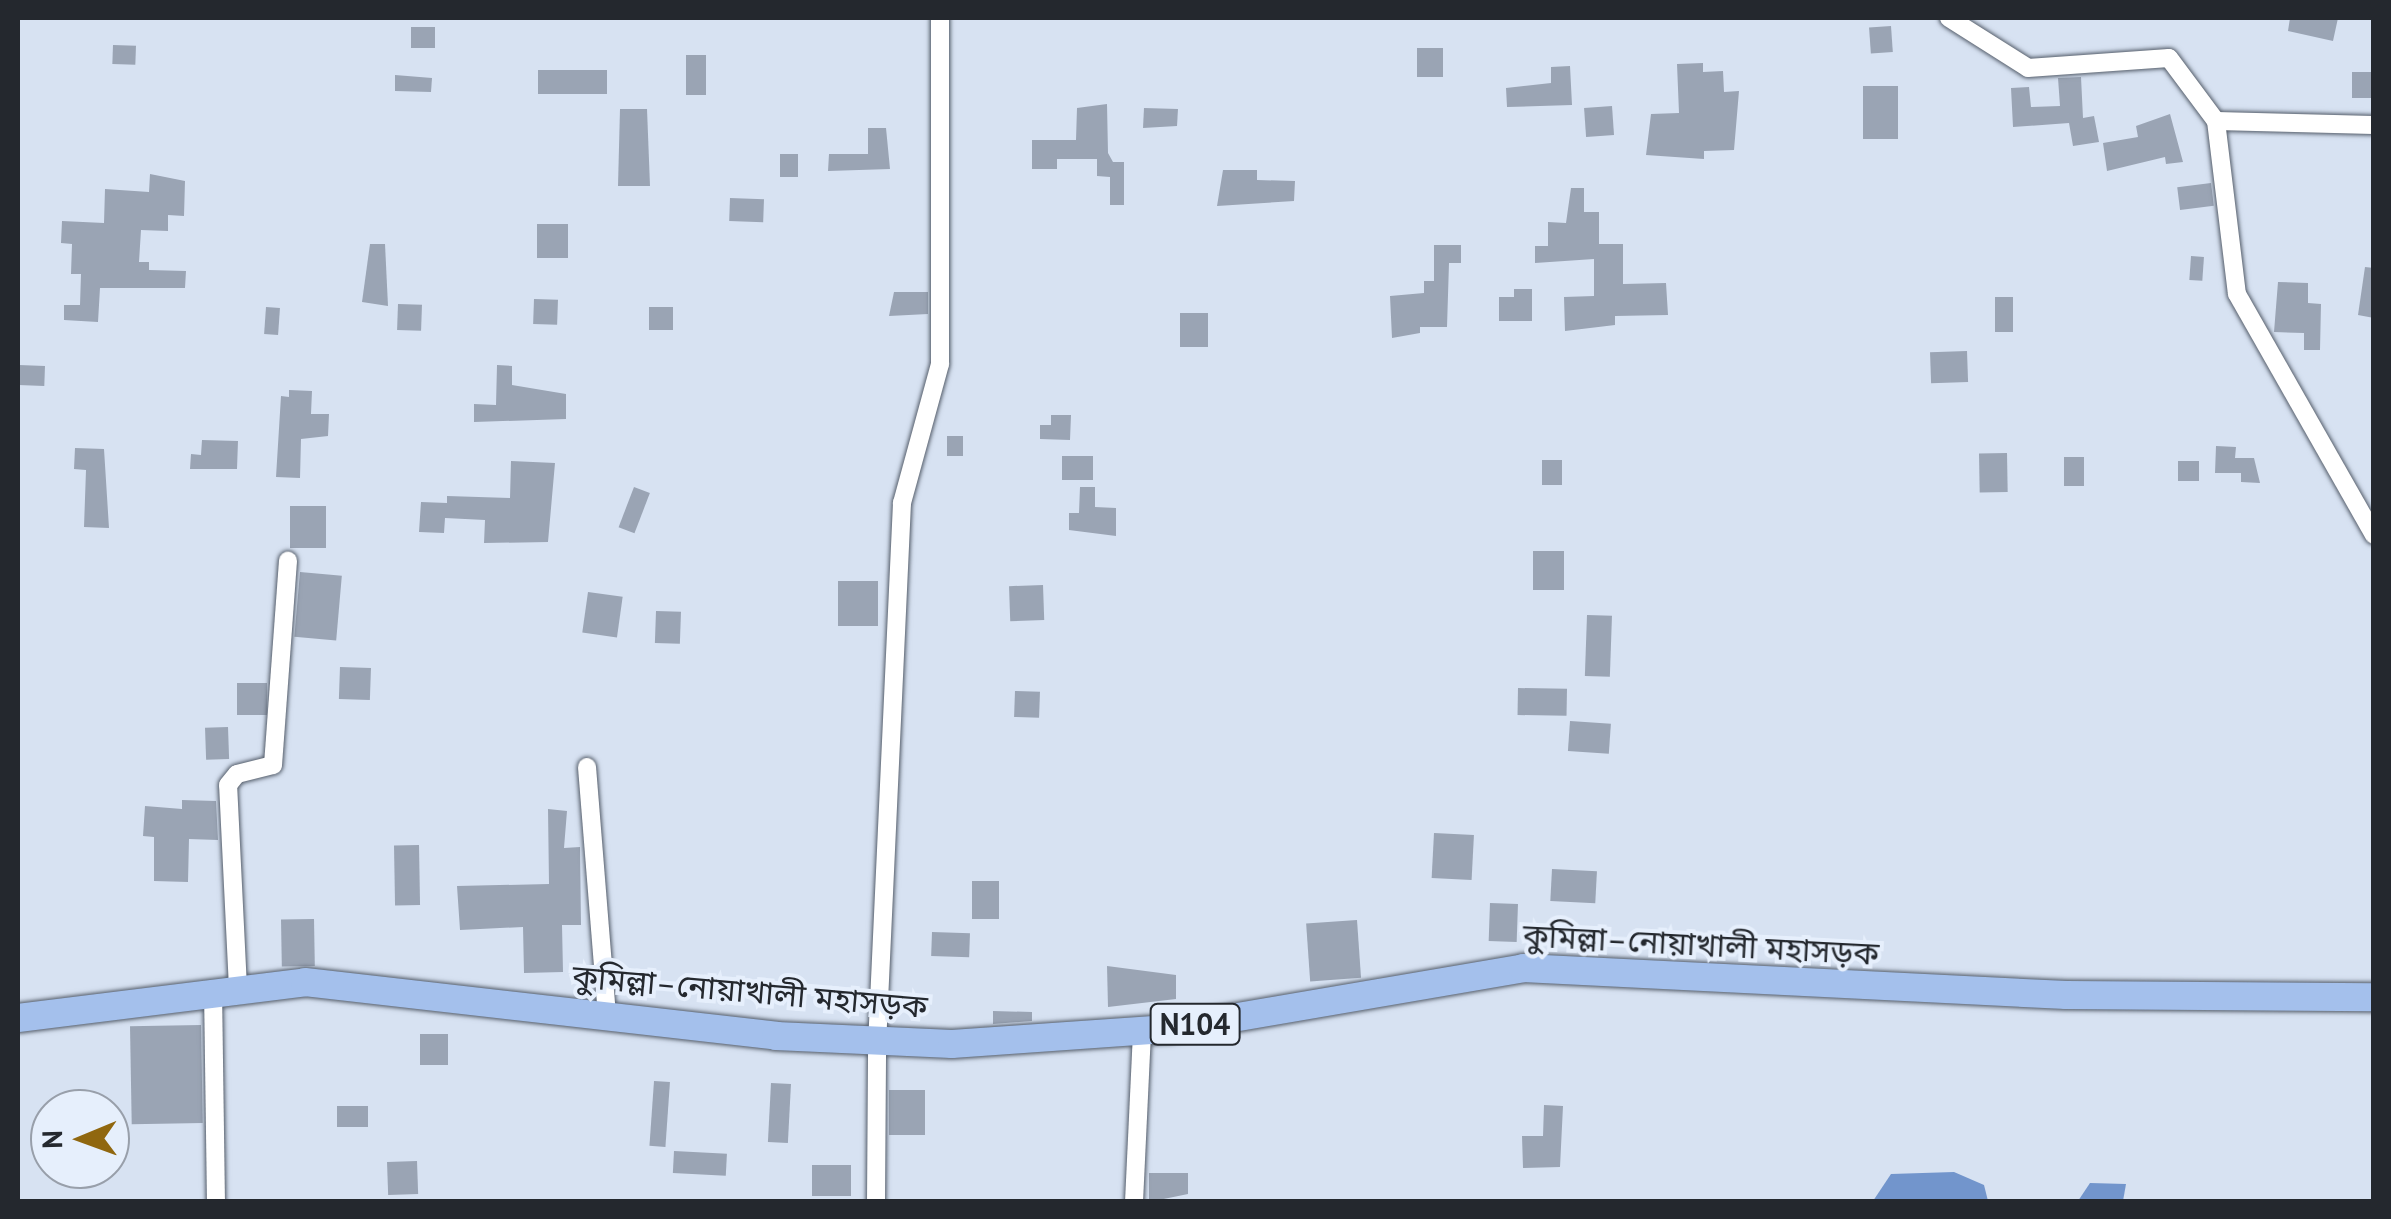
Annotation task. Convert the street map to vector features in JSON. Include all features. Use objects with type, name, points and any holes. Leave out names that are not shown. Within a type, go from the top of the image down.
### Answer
[{"type":"highway","name":"কুমিল্লা–নোয়াখালী মহাসড়ক","points":[[18,1018],[225,988],[305,982],[877,1045],[1142,1031],[1523,968],[2066,995],[2374,997]]},
{"type":"street","points":[[876,1202],[877,1045],[902,504],[940,364],[940,18]]},
{"type":"street","points":[[1949,18],[2028,68],[2169,58],[2216,121],[2237,294],[2374,535]]},
{"type":"street","points":[[2216,121],[2374,125]]},
{"type":"street","points":[[216,1202],[228,785],[237,774],[273,766],[288,561]]},
{"type":"street","points":[[587,767],[607,1015]]},
{"type":"street","points":[[1134,1202],[1142,1031]]},
{"type":"water","points":[[1954,1172],[1984,1185],[1988,1201],[1873,1201],[1891,1174]]},
{"type":"water","points":[[2090,1183],[2126,1184],[2123,1201],[2078,1201]]},
{"type":"building","points":[[2290,18],[2338,18],[2333,41],[2288,31]]},
{"type":"building","points":[[1891,26],[1893,52],[1871,53],[1869,28]]},
{"type":"building","points":[[411,27],[435,27],[435,48],[411,48]]},
{"type":"building","points":[[113,45],[136,46],[135,65],[112,64]]},
{"type":"building","points":[[1417,48],[1443,48],[1443,77],[1417,77]]},
{"type":"building","points":[[686,55],[706,55],[706,95],[686,95]]},
{"type":"building","points":[[1703,63],[1703,72],[1723,71],[1724,92],[1739,91],[1734,150],[1704,151],[1704,159],[1646,155],[1651,114],[1679,113],[1677,64]]},
{"type":"building","points":[[1570,66],[1572,105],[1507,107],[1506,88],[1551,83],[1551,67]]},
{"type":"building","points":[[538,70],[607,70],[607,94],[538,94]]},
{"type":"building","points":[[2352,72],[2374,72],[2374,98],[2352,98]]},
{"type":"building","points":[[395,75],[432,78],[431,92],[395,91]]},
{"type":"building","points":[[2081,77],[2083,118],[2094,116],[2099,142],[2073,146],[2069,123],[2013,127],[2011,88],[2029,87],[2031,107],[2060,106],[2058,78]]},
{"type":"building","points":[[1863,86],[1898,86],[1898,139],[1863,139]]},
{"type":"building","points":[[1107,104],[1108,153],[1113,162],[1124,162],[1124,205],[1110,205],[1110,177],[1097,176],[1097,159],[1057,159],[1057,169],[1032,169],[1032,140],[1076,140],[1077,108]]},
{"type":"building","points":[[1612,106],[1614,135],[1586,137],[1584,108]]},
{"type":"building","points":[[1144,108],[1178,109],[1177,126],[1143,128]]},
{"type":"building","points":[[620,109],[647,109],[650,186],[618,186]]},
{"type":"building","points":[[2170,114],[2183,162],[2166,164],[2165,157],[2107,171],[2103,143],[2138,137],[2136,126]]},
{"type":"building","points":[[868,128],[886,128],[890,169],[828,171],[829,154],[868,154]]},
{"type":"building","points":[[780,154],[798,154],[798,177],[780,177]]},
{"type":"building","points":[[1223,170],[1257,170],[1257,180],[1295,181],[1294,201],[1217,206]]},
{"type":"building","points":[[150,174],[185,181],[184,216],[168,215],[168,231],[141,230],[139,262],[149,262],[149,270],[186,271],[185,288],[100,288],[98,322],[64,320],[64,305],[80,305],[81,274],[71,274],[72,244],[61,243],[62,221],[104,223],[105,189],[149,192]]},
{"type":"building","points":[[2211,183],[2214,206],[2180,210],[2177,187]]},
{"type":"building","points":[[1571,188],[1584,188],[1584,212],[1599,212],[1599,244],[1623,244],[1623,284],[1666,283],[1668,315],[1615,316],[1615,325],[1565,331],[1564,297],[1594,296],[1594,259],[1535,263],[1535,246],[1548,246],[1548,222],[1566,223]]},
{"type":"building","points":[[730,198],[764,199],[763,222],[729,221]]},
{"type":"building","points":[[537,224],[568,224],[568,258],[537,258]]},
{"type":"building","points":[[370,244],[385,244],[388,306],[362,302]]},
{"type":"building","points":[[1434,245],[1461,245],[1461,263],[1449,263],[1447,327],[1420,327],[1420,333],[1392,338],[1390,296],[1424,293],[1424,281],[1434,281]]},
{"type":"building","points":[[2191,256],[2204,257],[2202,281],[2189,280]]},
{"type":"building","points":[[2365,267],[2374,268],[2374,318],[2358,315]]},
{"type":"building","points":[[2278,282],[2308,283],[2308,303],[2321,304],[2320,350],[2304,350],[2304,333],[2274,332]]},
{"type":"building","points":[[1514,289],[1532,289],[1532,321],[1499,321],[1499,297],[1514,297]]},
{"type":"building","points":[[894,292],[928,292],[928,314],[889,316]]},
{"type":"building","points":[[1995,297],[2013,297],[2013,332],[1995,332]]},
{"type":"building","points":[[534,299],[558,300],[557,325],[533,324]]},
{"type":"building","points":[[398,304],[422,305],[421,331],[397,330]]},
{"type":"building","points":[[266,307],[280,308],[278,335],[264,334]]},
{"type":"building","points":[[649,307],[673,307],[673,330],[649,330]]},
{"type":"building","points":[[1180,313],[1208,313],[1208,347],[1180,347]]},
{"type":"building","points":[[1967,351],[1968,382],[1931,383],[1930,352]]},
{"type":"building","points":[[19,365],[45,366],[44,386],[18,385]]},
{"type":"building","points":[[497,365],[512,366],[512,385],[566,394],[566,419],[474,422],[474,404],[496,405]]},
{"type":"building","points":[[289,390],[312,391],[311,414],[329,414],[328,436],[301,439],[300,478],[276,477],[281,396],[289,397]]},
{"type":"building","points":[[1051,415],[1071,415],[1070,440],[1040,439],[1040,425],[1051,425]]},
{"type":"building","points":[[947,436],[963,436],[963,456],[947,456]]},
{"type":"building","points":[[202,440],[238,441],[237,469],[190,469],[191,454],[201,455]]},
{"type":"building","points":[[2216,446],[2236,447],[2235,458],[2254,458],[2260,483],[2241,482],[2241,473],[2215,473]]},
{"type":"building","points":[[75,448],[104,449],[109,528],[84,527],[86,470],[74,469]]},
{"type":"building","points":[[1979,453],[2007,453],[2008,492],[1980,492]]},
{"type":"building","points":[[1062,456],[1093,456],[1093,480],[1062,480]]},
{"type":"building","points":[[2064,457],[2084,457],[2084,486],[2064,486]]},
{"type":"building","points":[[1542,460],[1562,460],[1562,485],[1542,485]]},
{"type":"building","points":[[511,461],[555,463],[548,542],[484,543],[485,520],[445,518],[444,533],[419,532],[421,502],[447,503],[447,496],[510,498]]},
{"type":"building","points":[[2178,461],[2199,461],[2199,481],[2178,481]]},
{"type":"building","points":[[634,487],[650,493],[634,533],[619,527]]},
{"type":"building","points":[[1080,487],[1095,487],[1095,507],[1116,508],[1116,536],[1069,530],[1069,513],[1079,513]]},
{"type":"building","points":[[290,506],[326,506],[326,548],[290,548]]},
{"type":"building","points":[[1533,551],[1564,551],[1564,590],[1533,590]]},
{"type":"building","points":[[300,572],[342,576],[336,640],[294,637]]},
{"type":"building","points":[[838,581],[878,581],[878,626],[838,626]]},
{"type":"building","points":[[1043,585],[1044,620],[1010,621],[1009,586]]},
{"type":"building","points":[[588,592],[623,597],[617,637],[582,633]]},
{"type":"building","points":[[656,611],[681,612],[680,644],[655,643]]},
{"type":"building","points":[[1587,615],[1612,616],[1610,677],[1585,676]]},
{"type":"building","points":[[340,667],[371,668],[370,700],[339,699]]},
{"type":"building","points":[[237,683],[267,683],[267,715],[237,715]]},
{"type":"building","points":[[1518,688],[1567,689],[1567,716],[1518,715]]},
{"type":"building","points":[[1015,691],[1040,692],[1039,718],[1014,717]]},
{"type":"building","points":[[1570,721],[1611,724],[1609,754],[1568,751]]},
{"type":"building","points":[[228,727],[229,759],[206,760],[205,728]]},
{"type":"building","points":[[182,800],[216,801],[218,840],[189,839],[188,882],[154,881],[154,837],[143,836],[145,806],[182,809]]},
{"type":"building","points":[[548,809],[567,811],[564,848],[580,847],[581,925],[562,925],[563,972],[524,973],[523,927],[460,930],[457,886],[549,884]]},
{"type":"building","points":[[1434,833],[1474,835],[1472,880],[1432,878]]},
{"type":"building","points":[[394,845],[419,845],[420,905],[395,905]]},
{"type":"building","points":[[1552,869],[1597,871],[1595,903],[1550,901]]},
{"type":"building","points":[[972,881],[999,881],[999,919],[972,919]]},
{"type":"building","points":[[1490,903],[1518,904],[1517,942],[1489,941]]},
{"type":"building","points":[[314,919],[315,966],[282,967],[281,920]]},
{"type":"building","points":[[1357,920],[1361,978],[1310,981],[1306,924]]},
{"type":"building","points":[[932,932],[970,933],[969,957],[931,956]]},
{"type":"building","points":[[1107,966],[1176,975],[1176,999],[1108,1007]]},
{"type":"building","points":[[993,1011],[1032,1012],[1032,1021],[993,1024]]},
{"type":"building","points":[[201,1025],[203,1123],[132,1124],[130,1026]]},
{"type":"building","points":[[420,1034],[448,1034],[448,1065],[420,1065]]},
{"type":"building","points":[[654,1081],[670,1082],[665,1147],[649,1146]]},
{"type":"building","points":[[771,1083],[791,1084],[788,1143],[768,1142]]},
{"type":"building","points":[[889,1090],[925,1090],[925,1135],[889,1135]]},
{"type":"building","points":[[1544,1105],[1563,1106],[1560,1167],[1523,1168],[1522,1136],[1543,1136]]},
{"type":"building","points":[[337,1106],[368,1106],[368,1127],[337,1127]]},
{"type":"building","points":[[674,1151],[727,1154],[726,1176],[673,1173]]},
{"type":"building","points":[[417,1161],[418,1194],[388,1195],[387,1162]]},
{"type":"building","points":[[812,1165],[851,1165],[851,1196],[812,1196]]},
{"type":"building","points":[[1149,1173],[1188,1173],[1188,1194],[1149,1202]]}]
